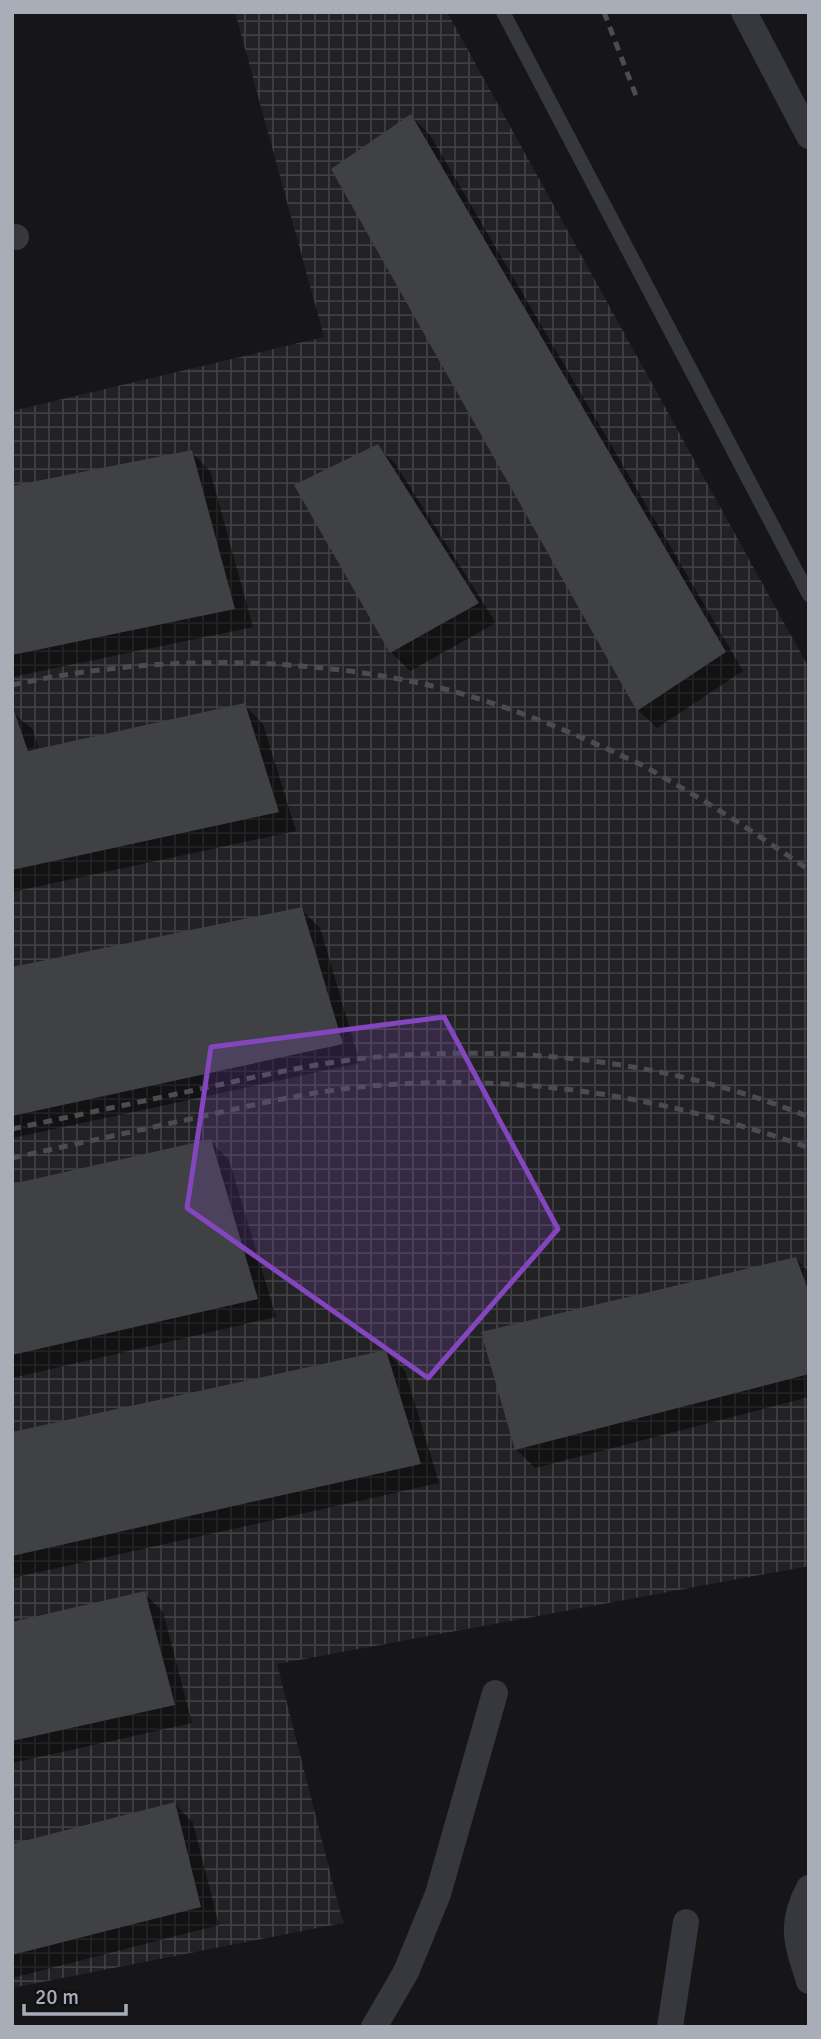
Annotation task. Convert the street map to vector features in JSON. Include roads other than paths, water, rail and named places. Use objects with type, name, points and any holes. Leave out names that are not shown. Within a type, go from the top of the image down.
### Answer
[{"type":"street","points":[[744,12],[809,136]]},
{"type":"street","points":[[374,2027],[406,1972],[438,1894],[495,1693]]},
{"type":"street","points":[[809,1888],[801,1904],[796,1925],[797,1945],[809,1981]]},
{"type":"street","points":[[670,2027],[686,1922]]},
{"type":"lane","points":[[502,12],[809,595]]},
{"type":"railway","points":[[604,12],[638,101]]},
{"type":"railway","points":[[12,685],[112,669],[215,663],[318,667],[446,689],[528,716],[638,763],[709,804],[809,870]]},
{"type":"railway","points":[[12,1129],[271,1074],[356,1059],[487,1053],[542,1056],[650,1070],[704,1082],[809,1117]]},
{"type":"railway","points":[[12,1158],[313,1093],[399,1084],[448,1083],[546,1087],[642,1101],[738,1125],[809,1148]]}]
